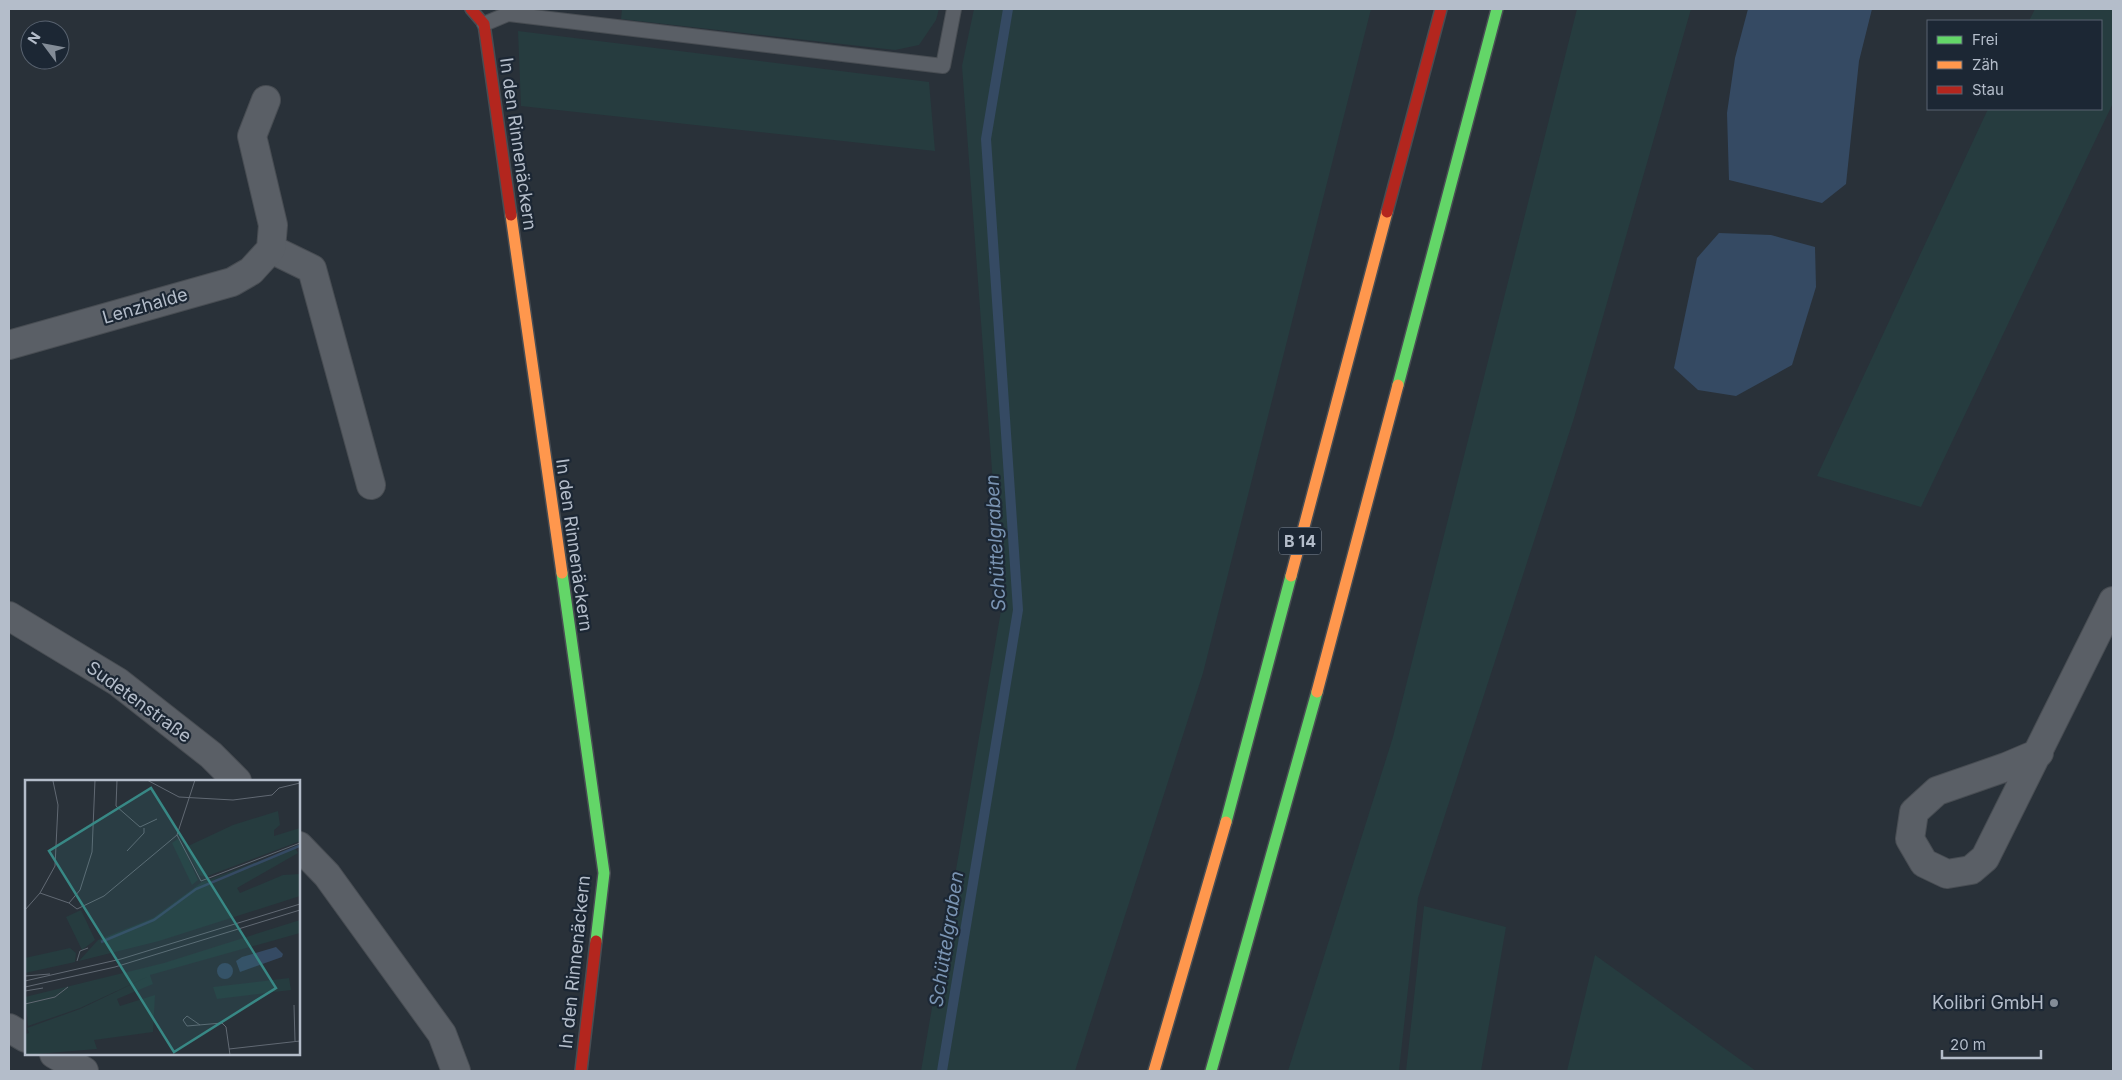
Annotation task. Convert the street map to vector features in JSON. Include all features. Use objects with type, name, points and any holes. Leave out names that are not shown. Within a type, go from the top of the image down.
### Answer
[{"type":"main road","points":[[471,9],[484,24]]},
{"type":"main road","name":"B 14","points":[[1154,1071],[1214,864],[1441,9]]},
{"type":"main road","points":[[1211,1071],[1342,595],[1497,9]]},
{"type":"main road","name":"In den Rinnenäckern","points":[[484,24],[604,873],[581,1071]]},
{"type":"street","points":[[266,100],[252,136],[273,225],[271,249],[312,269],[371,485]]},
{"type":"street","name":"Lenzhalde","points":[[9,345],[232,282],[251,271],[271,249]]},
{"type":"street","points":[[2039,753],[2006,767],[1937,791],[1914,812],[1910,839],[1924,863],[1947,874],[1971,870],[1985,858],[2039,753],[2113,601]]},
{"type":"street","name":"Sudetenstraße","points":[[9,616],[118,682],[211,755],[236,780]]},
{"type":"street","points":[[300,847],[327,875],[442,1034],[456,1071]]},
{"type":"street","points":[[9,1028],[25,1037]]},
{"type":"street","points":[[56,1055],[84,1071]]},
{"type":"lane","points":[[484,24],[508,14],[943,66],[954,9]]},
{"type":"green space","points":[[622,9],[939,9],[936,20],[919,45],[895,50],[621,19]]},
{"type":"green space","points":[[974,9],[1371,9],[1203,673],[1075,1071],[921,1071],[1002,605],[962,66]]},
{"type":"green space","points":[[1577,9],[1691,9],[1574,418],[1418,898],[1399,1071],[1288,1071],[1393,737]]},
{"type":"green space","points":[[2035,9],[2113,9],[2113,103],[1921,507],[1817,476],[1988,110],[2102,110],[2102,20],[2030,20]]},
{"type":"green space","points":[[518,31],[929,82],[935,151],[521,106]]},
{"type":"green space","points":[[1424,906],[1506,927],[1481,1071],[1406,1071]]},
{"type":"green space","points":[[1595,955],[1756,1071],[1567,1071]]},
{"type":"water","points":[[1748,9],[1872,9],[1859,61],[1846,184],[1822,203],[1729,180],[1727,113],[1735,58]]},
{"type":"water","points":[[1719,233],[1771,235],[1815,247],[1816,287],[1792,365],[1736,396],[1698,390],[1674,368],[1697,258]]},
{"type":"waterway","name":"Schüttelgraben","points":[[942,1071],[1018,610],[986,139],[1008,9]]},
{"type":"traffic: fast","points":[[1398,385],[1497,9]]},
{"type":"traffic: fast","points":[[562,573],[604,873],[596,941]]},
{"type":"traffic: fast","points":[[1226,822],[1291,576]]},
{"type":"traffic: fast","points":[[1211,1071],[1317,692]]},
{"type":"traffic: slow","points":[[1291,576],[1387,212]]},
{"type":"traffic: slow","points":[[511,215],[562,573]]},
{"type":"traffic: slow","points":[[1317,692],[1398,385]]},
{"type":"traffic: slow","points":[[1154,1071],[1226,822]]},
{"type":"traffic: jam","points":[[471,9],[484,24],[511,215]]},
{"type":"traffic: jam","points":[[1387,212],[1441,9]]},
{"type":"traffic: jam","points":[[581,1071],[596,941]]},
{"type":"place","name":"Kolibri GmbH","points":[[2054,1003]]}]
